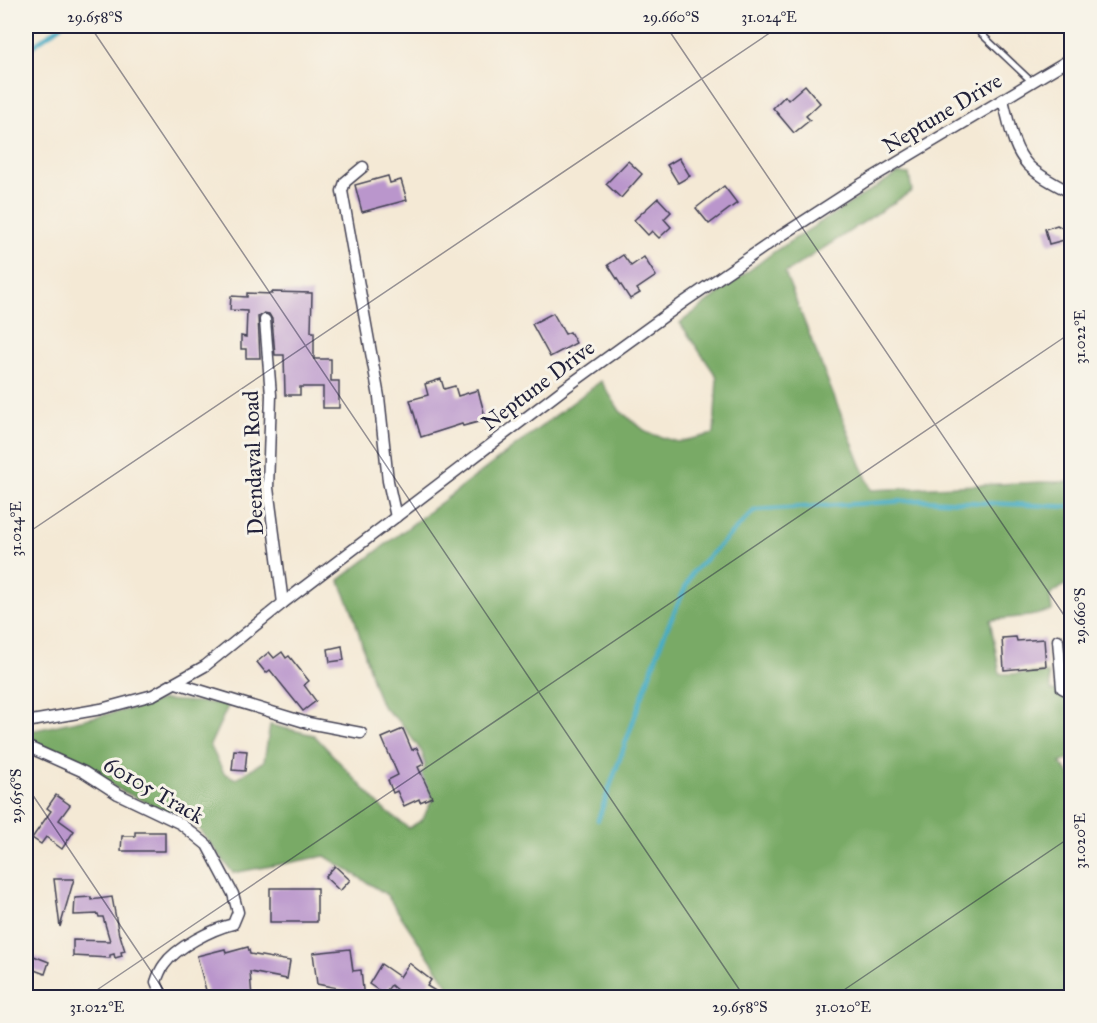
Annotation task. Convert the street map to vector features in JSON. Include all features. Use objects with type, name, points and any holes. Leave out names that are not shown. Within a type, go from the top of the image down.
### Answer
[{"type":"street","name":"Neptune Drive","points":[[26,722],[101,709],[153,695],[205,666],[283,603],[561,391],[743,261],[863,183],[1071,58]]},
{"type":"street","points":[[1003,100],[1016,147],[1027,164],[1071,193]]},
{"type":"street","points":[[363,167],[345,182],[342,191],[379,397],[388,482],[396,517]]},
{"type":"street","name":"Deendaval Road","points":[[265,320],[271,395],[268,488],[283,603]]},
{"type":"street","points":[[1058,640],[1062,688],[1071,693]]},
{"type":"street","points":[[177,683],[308,723],[361,734]]},
{"type":"street","name":"60105 Track","points":[[26,746],[84,772],[118,794],[181,824],[207,845],[222,872],[233,894],[238,912],[237,917],[233,924],[223,926],[178,951],[164,964],[156,982],[163,998]]},
{"type":"lane","points":[[973,26],[1032,82]]},
{"type":"green space","points":[[898,173],[909,174],[912,191],[785,273],[871,490],[1071,482],[1071,581],[1050,595],[1052,611],[990,620],[1000,674],[1048,673],[1051,691],[1071,691],[1071,758],[1060,763],[1072,777],[1071,997],[456,997],[386,894],[325,856],[233,873],[197,826],[118,789],[79,763],[26,740],[26,732],[163,700],[229,704],[210,745],[224,773],[236,779],[264,761],[270,725],[314,735],[383,809],[409,828],[422,820],[432,800],[420,773],[424,771],[425,764],[422,752],[401,723],[382,706],[353,613],[339,580],[601,381],[620,411],[648,433],[678,442],[714,434],[717,377],[680,323],[775,251]]},
{"type":"building","points":[[805,85],[820,103],[806,116],[810,120],[794,133],[773,108],[785,96],[788,100]]},
{"type":"building","points":[[679,158],[690,176],[678,183],[667,165]]},
{"type":"building","points":[[628,161],[642,174],[621,198],[606,184]]},
{"type":"building","points":[[388,176],[390,183],[401,180],[407,200],[362,212],[355,185]]},
{"type":"building","points":[[724,186],[737,203],[709,224],[696,208]]},
{"type":"building","points":[[658,198],[671,212],[664,219],[671,227],[659,238],[652,231],[648,235],[634,220]]},
{"type":"building","points":[[1057,225],[1066,230],[1068,239],[1049,244],[1045,229]]},
{"type":"building","points":[[623,255],[631,266],[644,257],[656,276],[637,289],[640,293],[630,299],[608,265]]},
{"type":"building","points":[[272,292],[312,293],[311,332],[314,332],[314,359],[331,359],[331,381],[339,381],[339,408],[323,408],[323,387],[300,387],[300,395],[285,395],[284,355],[275,355],[272,319],[269,314],[264,313],[258,317],[260,358],[246,358],[246,349],[241,349],[241,336],[246,337],[247,311],[230,310],[231,296],[247,297],[247,293],[272,294]]},
{"type":"building","points":[[553,313],[565,334],[570,332],[576,343],[550,357],[532,324]]},
{"type":"building","points":[[441,379],[444,389],[455,386],[458,396],[478,390],[486,420],[463,426],[462,424],[421,437],[410,400],[428,395],[425,384]]},
{"type":"building","points":[[1016,637],[1017,641],[1044,639],[1046,666],[1004,670],[1002,638]]},
{"type":"building","points":[[342,646],[344,660],[330,662],[328,649]]},
{"type":"building","points":[[269,652],[274,658],[282,652],[286,658],[289,656],[309,681],[304,685],[316,701],[303,711],[270,670],[266,673],[257,662]]},
{"type":"building","points":[[403,729],[412,750],[417,748],[424,764],[418,767],[432,797],[420,802],[419,799],[404,806],[397,791],[393,793],[388,780],[398,775],[382,738]]},
{"type":"building","points":[[234,750],[247,751],[245,771],[232,770]]},
{"type":"building","points":[[56,795],[70,805],[59,820],[74,831],[62,849],[46,837],[41,844],[32,838],[51,811],[47,808]]},
{"type":"building","points":[[135,832],[165,832],[165,851],[121,851],[122,836],[135,836]]},
{"type":"building","points":[[335,866],[350,880],[340,891],[325,877]]},
{"type":"building","points":[[54,879],[74,879],[60,927]]},
{"type":"building","points":[[270,888],[317,888],[317,922],[270,922]]},
{"type":"building","points":[[91,897],[91,900],[112,897],[119,935],[125,951],[121,952],[122,956],[115,958],[114,954],[110,955],[110,958],[73,956],[73,940],[110,941],[103,917],[99,917],[98,914],[74,915],[75,898]]},
{"type":"building","points":[[248,947],[250,954],[290,961],[287,979],[250,972],[252,998],[208,998],[197,956],[225,949],[226,953]]},
{"type":"building","points":[[350,949],[353,971],[361,970],[362,998],[348,998],[348,990],[317,984],[313,953]]},
{"type":"building","points":[[26,953],[49,962],[45,974],[26,967]]},
{"type":"building","points":[[409,963],[431,980],[427,986],[447,998],[406,998],[391,985],[384,994],[369,984],[381,964],[400,977]]},
{"type":"waterway","points":[[26,51],[61,26]]},
{"type":"waterway","points":[[598,820],[664,635],[692,573],[755,510],[922,500],[1072,507]]}]
